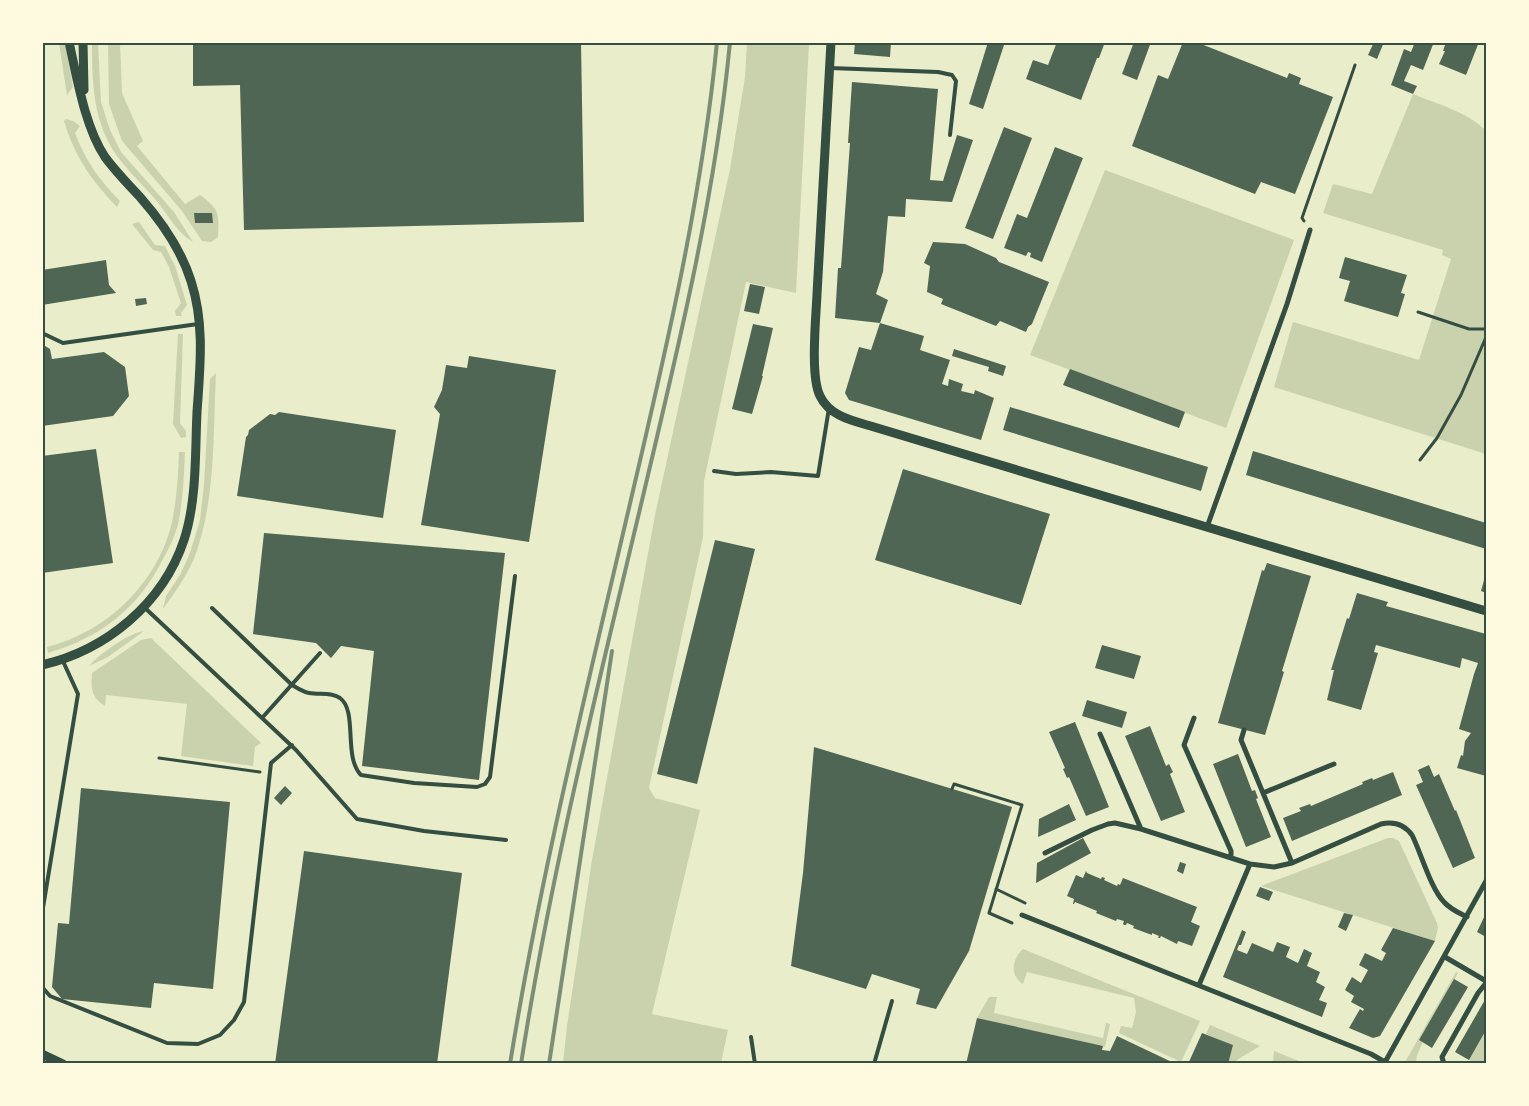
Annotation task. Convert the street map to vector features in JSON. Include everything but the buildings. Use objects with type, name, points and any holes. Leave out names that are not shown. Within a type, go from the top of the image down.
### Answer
[{"type":"street","points":[[42,665],[87,649],[113,634],[144,607],[171,568],[184,540],[192,496],[200,324],[191,281],[177,247],[161,222],[105,156],[93,134],[77,80],[69,42]]},
{"type":"street","points":[[83,42],[86,113]]},
{"type":"street","points":[[831,42],[816,312],[815,370],[819,394],[829,408],[843,418],[1486,611]]},
{"type":"street","points":[[1208,527],[1287,304],[1310,230]]},
{"type":"street","points":[[1194,718],[1184,745],[1231,852],[1231,858]]},
{"type":"street","points":[[1244,730],[1241,740],[1292,863]]},
{"type":"street","points":[[1100,734],[1141,830]]},
{"type":"street","points":[[1263,793],[1334,764]]},
{"type":"street","points":[[1044,853],[1108,824],[1121,824],[1250,864],[1274,867],[1292,863],[1381,824],[1389,822],[1398,823],[1412,835],[1442,901],[1467,917]]},
{"type":"street","points":[[1199,986],[1250,864]]},
{"type":"street","points":[[1022,915],[1371,1054],[1385,1063],[1486,881]]},
{"type":"street","points":[[1444,1064],[1442,1057],[1486,982],[1445,957]]},
{"type":"street","points":[[42,1054],[63,1064]]},
{"type":"lane","points":[[830,68],[938,72],[952,75],[956,81],[950,135]]},
{"type":"lane","points":[[42,333],[63,343],[200,324]]},
{"type":"lane","points":[[714,471],[736,474],[771,472],[818,476],[829,408]]},
{"type":"lane","points":[[212,608],[292,685],[307,693],[334,694],[343,700],[348,715],[352,758],[356,770],[361,775],[414,783],[477,787],[484,784],[490,777],[514,576]]},
{"type":"lane","points":[[144,607],[292,745],[357,819],[424,831],[506,840]]},
{"type":"lane","points":[[262,718],[320,653]]},
{"type":"lane","points":[[42,914],[78,694],[62,659]]},
{"type":"lane","points":[[42,987],[50,996],[167,1043],[198,1044],[220,1035],[234,1020],[244,1002],[271,764],[292,745]]},
{"type":"lane","points":[[874,1064],[892,1001]]},
{"type":"lane","points":[[751,1037],[755,1064]]},
{"type":"path","points":[[1310,230],[1302,218],[1355,65]]},
{"type":"path","points":[[1418,312],[1469,329],[1486,329]]},
{"type":"path","points":[[1420,460],[1437,438],[1461,395],[1486,336]]},
{"type":"path","points":[[159,758],[270,774]]},
{"type":"path","points":[[952,789],[954,784],[1022,805],[989,913],[1014,924],[1016,919]]},
{"type":"path","points":[[996,890],[1025,903],[1022,908]]},
{"type":"green space","points":[[59,43],[65,43],[73,87],[67,95]]},
{"type":"green space","points":[[92,43],[98,43],[101,102],[110,130],[121,152],[174,212],[193,242],[177,228],[155,199],[117,156],[109,143],[103,130],[96,102]]},
{"type":"green space","points":[[108,43],[120,43],[122,93],[143,141],[137,146],[185,204],[200,195],[215,209],[218,217],[218,237],[211,242],[202,241],[182,211],[122,141],[109,104]]},
{"type":"green space","points":[[747,43],[809,43],[796,293],[746,282],[704,481],[703,537],[649,788],[655,798],[700,810],[652,1014],[728,1030],[721,1063],[563,1063],[592,860],[655,515],[730,169],[745,77]]},
{"type":"green space","points":[[1413,94],[1461,114],[1479,124],[1486,131],[1486,454],[1274,387],[1293,322],[1419,360],[1451,259],[1442,255],[1443,250],[1323,213],[1333,184],[1372,194]]},
{"type":"green space","points":[[66,119],[80,126],[75,133],[83,152],[106,186],[120,201],[117,207],[99,187],[79,157],[68,134],[64,121]]},
{"type":"green space","points":[[1105,170],[1294,240],[1226,428],[1030,355]]},
{"type":"green space","points":[[139,222],[155,245],[165,246],[175,266],[187,305],[181,313],[182,316],[176,316],[175,311],[181,303],[169,267],[161,252],[153,250],[132,224]]},
{"type":"green space","points":[[178,334],[183,334],[180,423],[186,431],[186,437],[181,438],[173,424]]},
{"type":"green space","points":[[216,373],[210,487],[202,532],[190,568],[163,609],[166,596],[180,575],[190,553],[200,520],[204,485],[210,379]]},
{"type":"green space","points":[[179,452],[185,452],[179,520],[170,545],[153,577],[142,593],[116,619],[85,639],[48,653],[47,647],[69,640],[111,616],[144,582],[157,562],[167,540],[173,517]]},
{"type":"green space","points":[[144,631],[108,657],[89,666],[115,645],[130,636]]},
{"type":"green space","points":[[151,638],[261,743],[255,747],[253,766],[181,756],[187,704],[106,695],[105,706],[94,696],[92,673],[141,640]]},
{"type":"green space","points":[[1388,838],[1399,841],[1437,923],[1435,941],[1261,886]]},
{"type":"green space","points":[[1023,949],[1200,1021],[1181,1062],[1119,1033],[1121,1026],[1132,1028],[1136,1012],[1134,998],[1027,972],[1023,984],[1014,972],[1014,962]]},
{"type":"green space","points":[[1456,972],[1458,973],[1419,1040],[1423,1042],[1417,1055],[1416,1063],[1404,1064]]},
{"type":"green space","points":[[989,997],[997,997],[994,1013],[1103,1038],[1106,1023],[1110,1024],[1105,1047],[977,1018]]},
{"type":"green space","points":[[1210,1025],[1260,1046],[1235,1063],[1228,1063],[1232,1045],[1206,1034]]},
{"type":"green space","points":[[1486,1030],[1486,1063],[1475,1063],[1469,1060]]},
{"type":"green space","points":[[1274,1051],[1304,1063],[1273,1063]]},
{"type":"railway","points":[[510,1064],[522,992],[551,849],[582,707],[658,383],[682,270],[702,157],[717,42]]},
{"type":"railway","points":[[521,1064],[547,915],[596,695],[673,368],[696,260],[716,152],[730,42]]},
{"type":"railway","points":[[549,1064],[612,651]]}]
